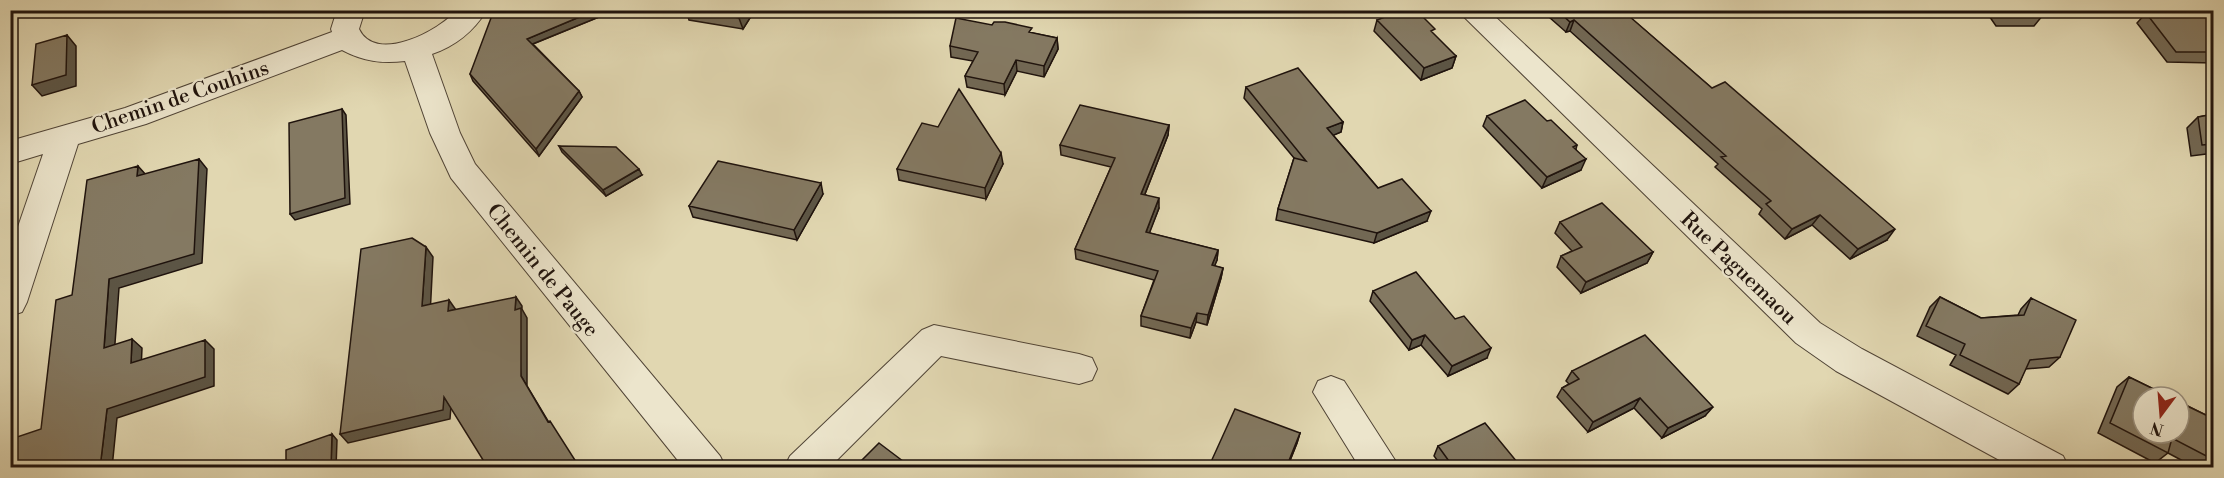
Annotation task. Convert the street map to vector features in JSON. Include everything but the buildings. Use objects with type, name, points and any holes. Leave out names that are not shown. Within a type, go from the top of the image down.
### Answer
[{"type":"street","points":[[349,24],[357,47],[374,53],[394,54],[416,51],[448,37],[460,28],[473,10]]},
{"type":"street","name":"Rue Paguemaou","points":[[1471,10],[1808,333],[1848,360],[2050,468]]},
{"type":"street","name":"Chemin de Couhins","points":[[10,153],[135,116],[349,24]]},
{"type":"street","name":"Chemin de Pauge","points":[[416,51],[445,133],[462,170],[707,468]]},
{"type":"street","points":[[10,302],[18,260],[65,136]]},
{"type":"street","points":[[803,468],[934,340],[1079,369]]},
{"type":"street","points":[[1331,392],[1381,468]]}]
